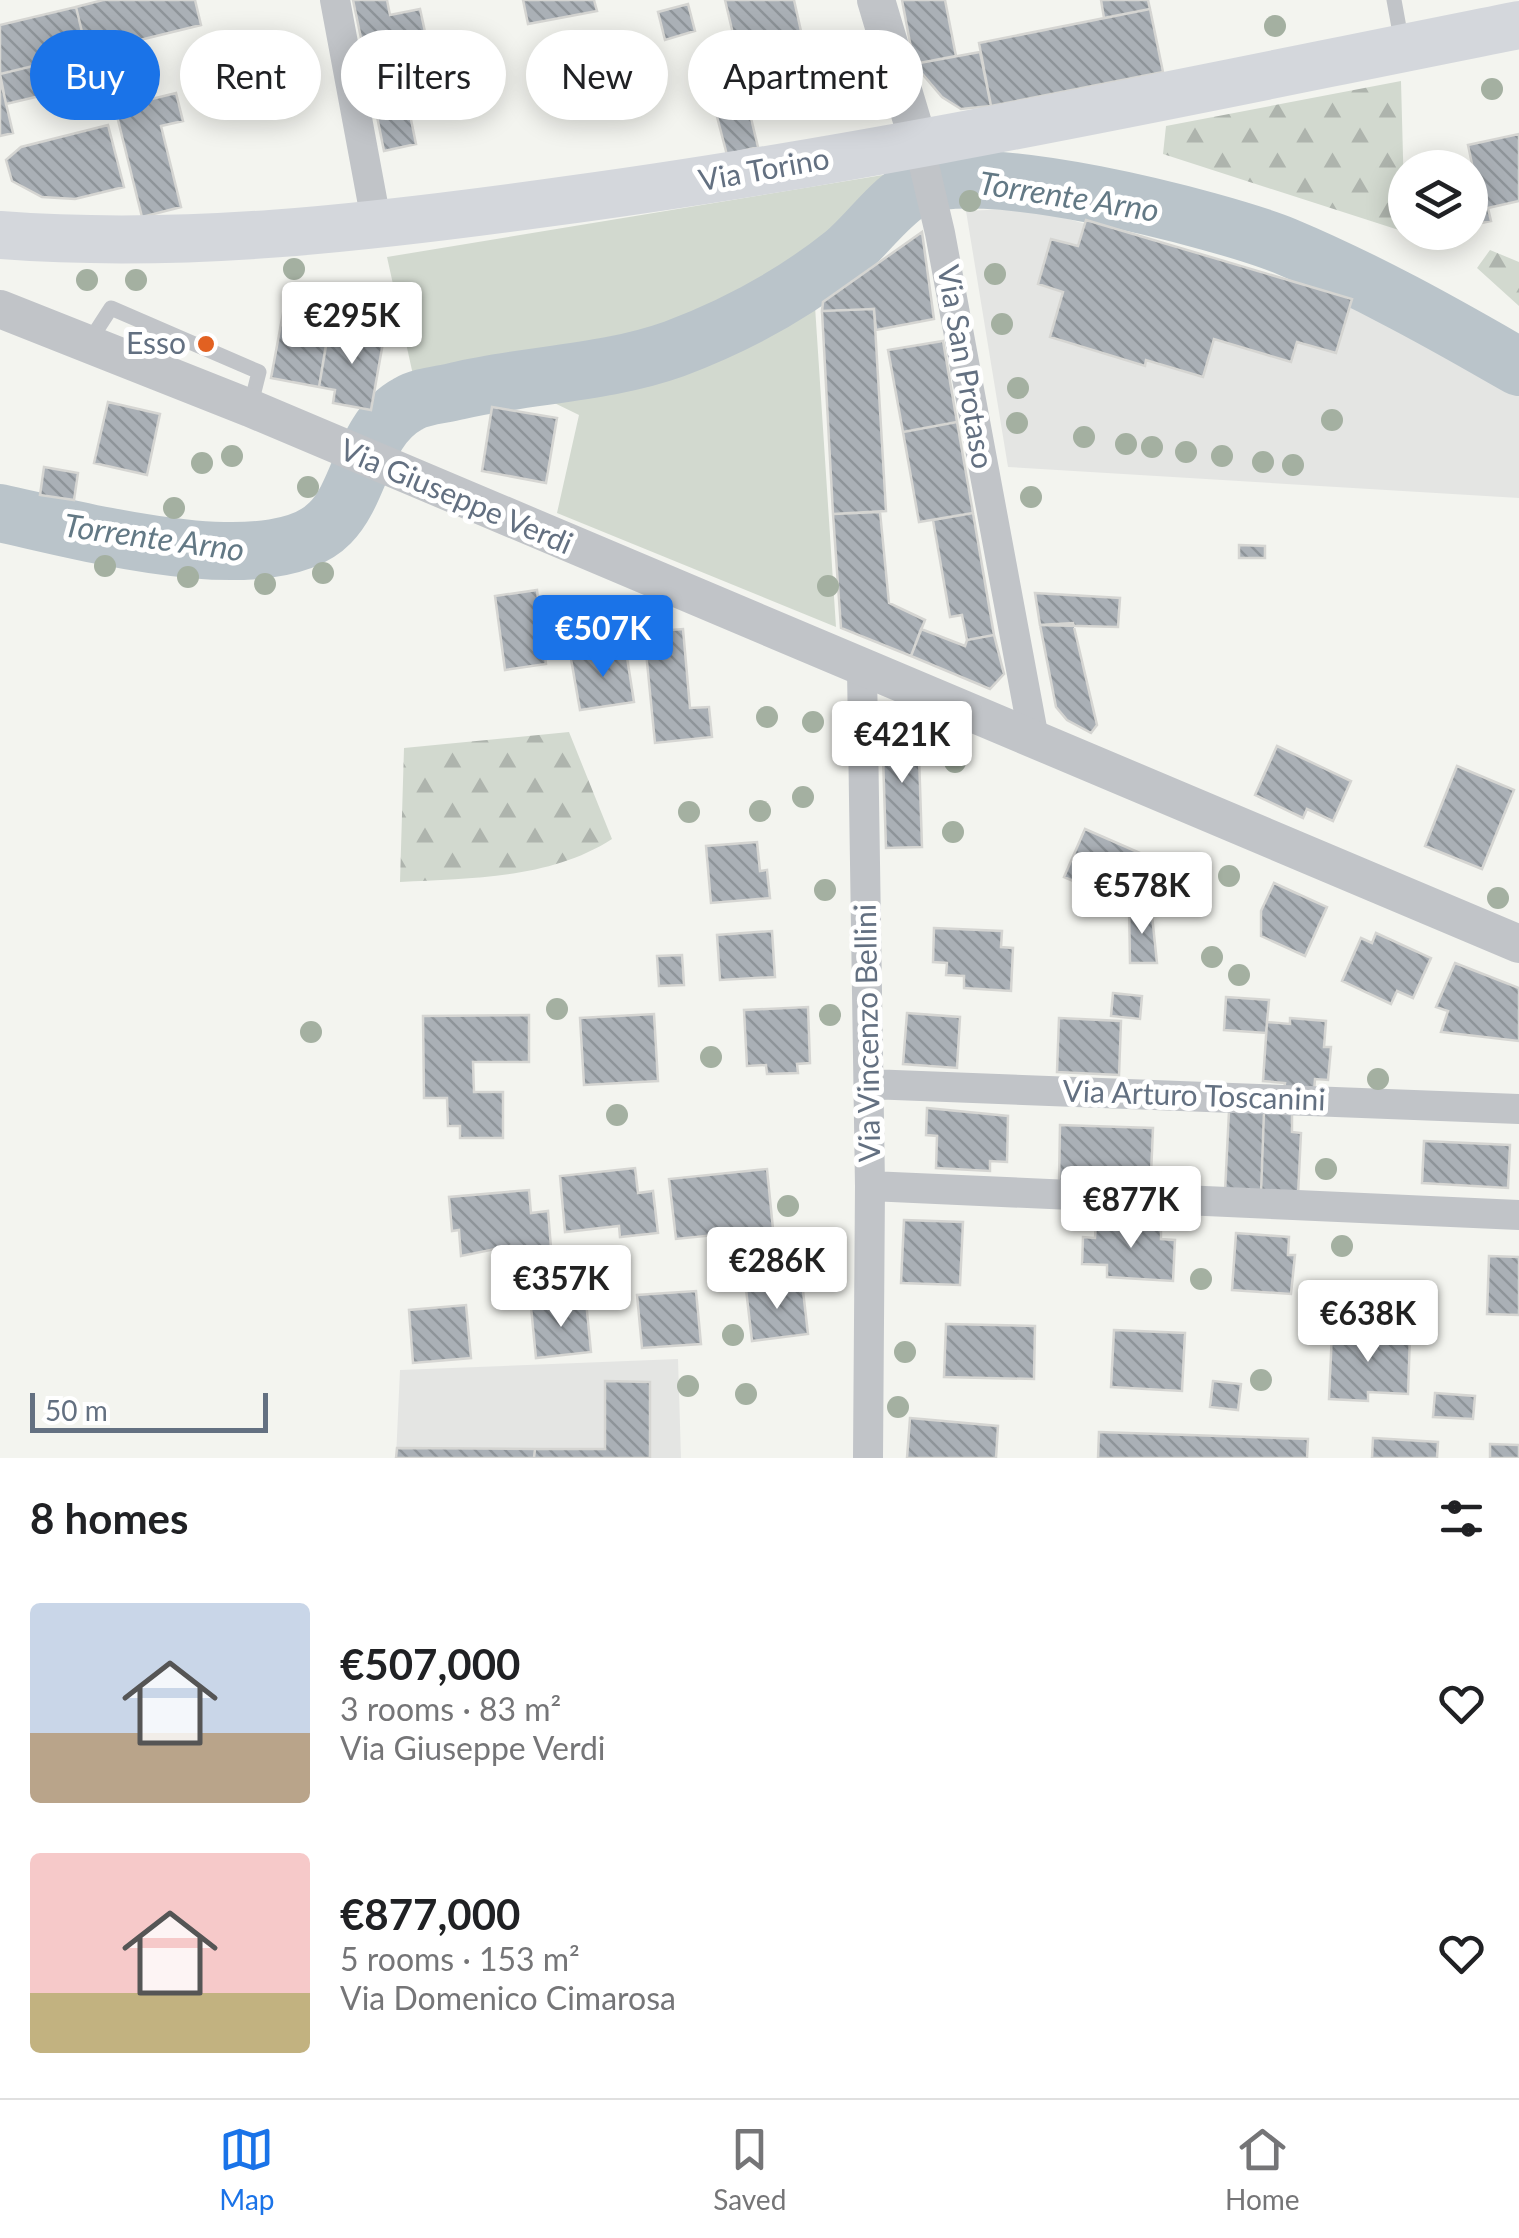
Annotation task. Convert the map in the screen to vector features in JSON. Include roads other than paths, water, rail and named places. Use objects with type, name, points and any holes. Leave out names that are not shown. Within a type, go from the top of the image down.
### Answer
[{"type":"main road","name":"Via Torino","points":[[0,236],[84,242],[195,239],[376,226],[921,155],[1519,25]]},
{"type":"street","points":[[335,0],[376,226]]},
{"type":"street","name":"Via San Protaso","points":[[876,0],[940,233],[1034,740]]},
{"type":"street","name":"Via Giuseppe Verdi","points":[[0,309],[250,408],[1519,944]]},
{"type":"street","name":"Via Vincenzo Bellini","points":[[862,669],[870,1186],[868,1458]]},
{"type":"street","name":"Via Arturo Toscanini","points":[[869,1084],[1519,1109]]},
{"type":"street","points":[[870,1186],[1519,1215]]},
{"type":"lane","points":[[1394,0],[1403,48]]},
{"type":"waterway","name":"Torrente Arno","points":[[0,513],[171,547],[264,549],[302,541],[330,523],[341,510],[381,429],[408,404],[484,385],[621,364],[697,340],[741,320],[804,283],[844,254],[912,190],[941,181],[1038,185],[1154,207],[1253,235],[1375,288],[1519,367]]},
{"type":"place","name":"Esso","points":[[206,344]]}]
